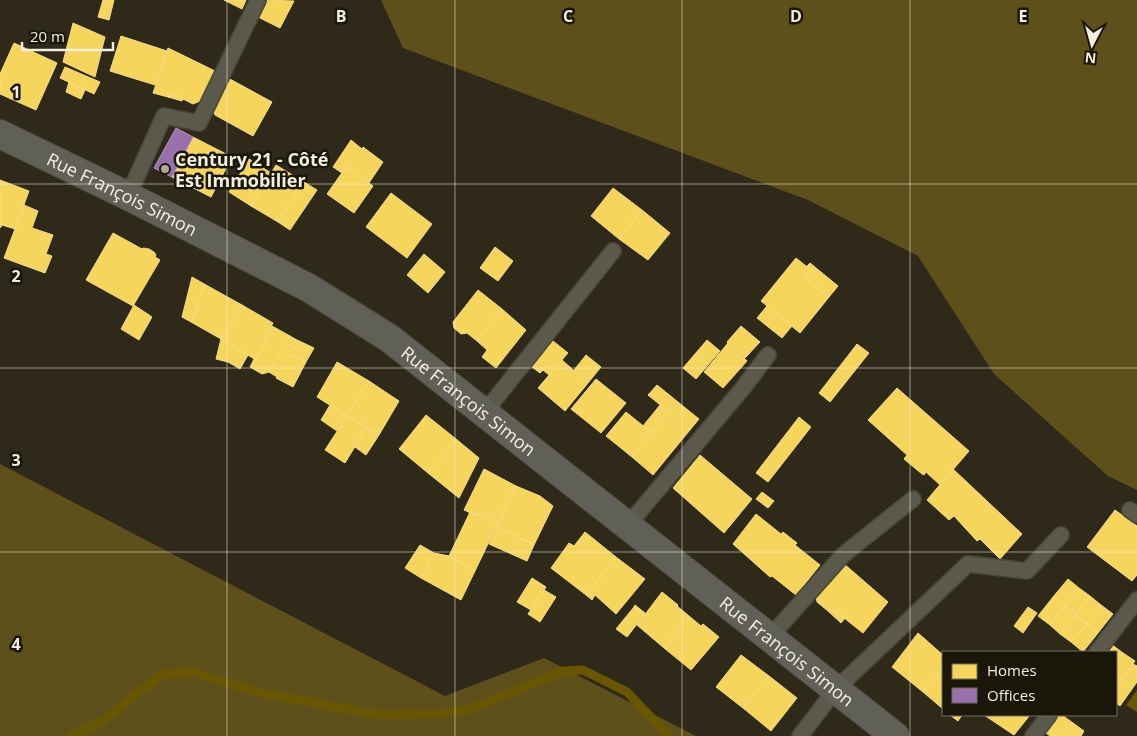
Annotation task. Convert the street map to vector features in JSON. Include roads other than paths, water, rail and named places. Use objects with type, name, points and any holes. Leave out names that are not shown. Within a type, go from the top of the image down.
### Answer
[{"type":"main road","name":"Rue François Simon","points":[[0,134],[128,196],[309,288],[389,338],[895,736]]},
{"type":"lane","points":[[128,196],[164,116],[199,124],[258,0]]},
{"type":"lane","points":[[484,413],[613,251]]},
{"type":"lane","points":[[628,525],[743,388],[768,355]]},
{"type":"lane","points":[[770,637],[843,555],[913,499]]},
{"type":"lane","points":[[800,736],[836,689],[968,564],[1027,571],[1061,535]]},
{"type":"lane","points":[[1098,651],[1137,600]]},
{"type":"lane","points":[[1033,736],[1048,716]]},
{"type":"waterway","points":[[71,736],[103,721],[161,675],[192,672],[261,693],[379,715],[437,714],[470,709],[564,671],[583,670],[627,692],[669,736]]},
{"type":"place","name":"Century 21 - Côté Est Immobilier","points":[[165,169]]}]
